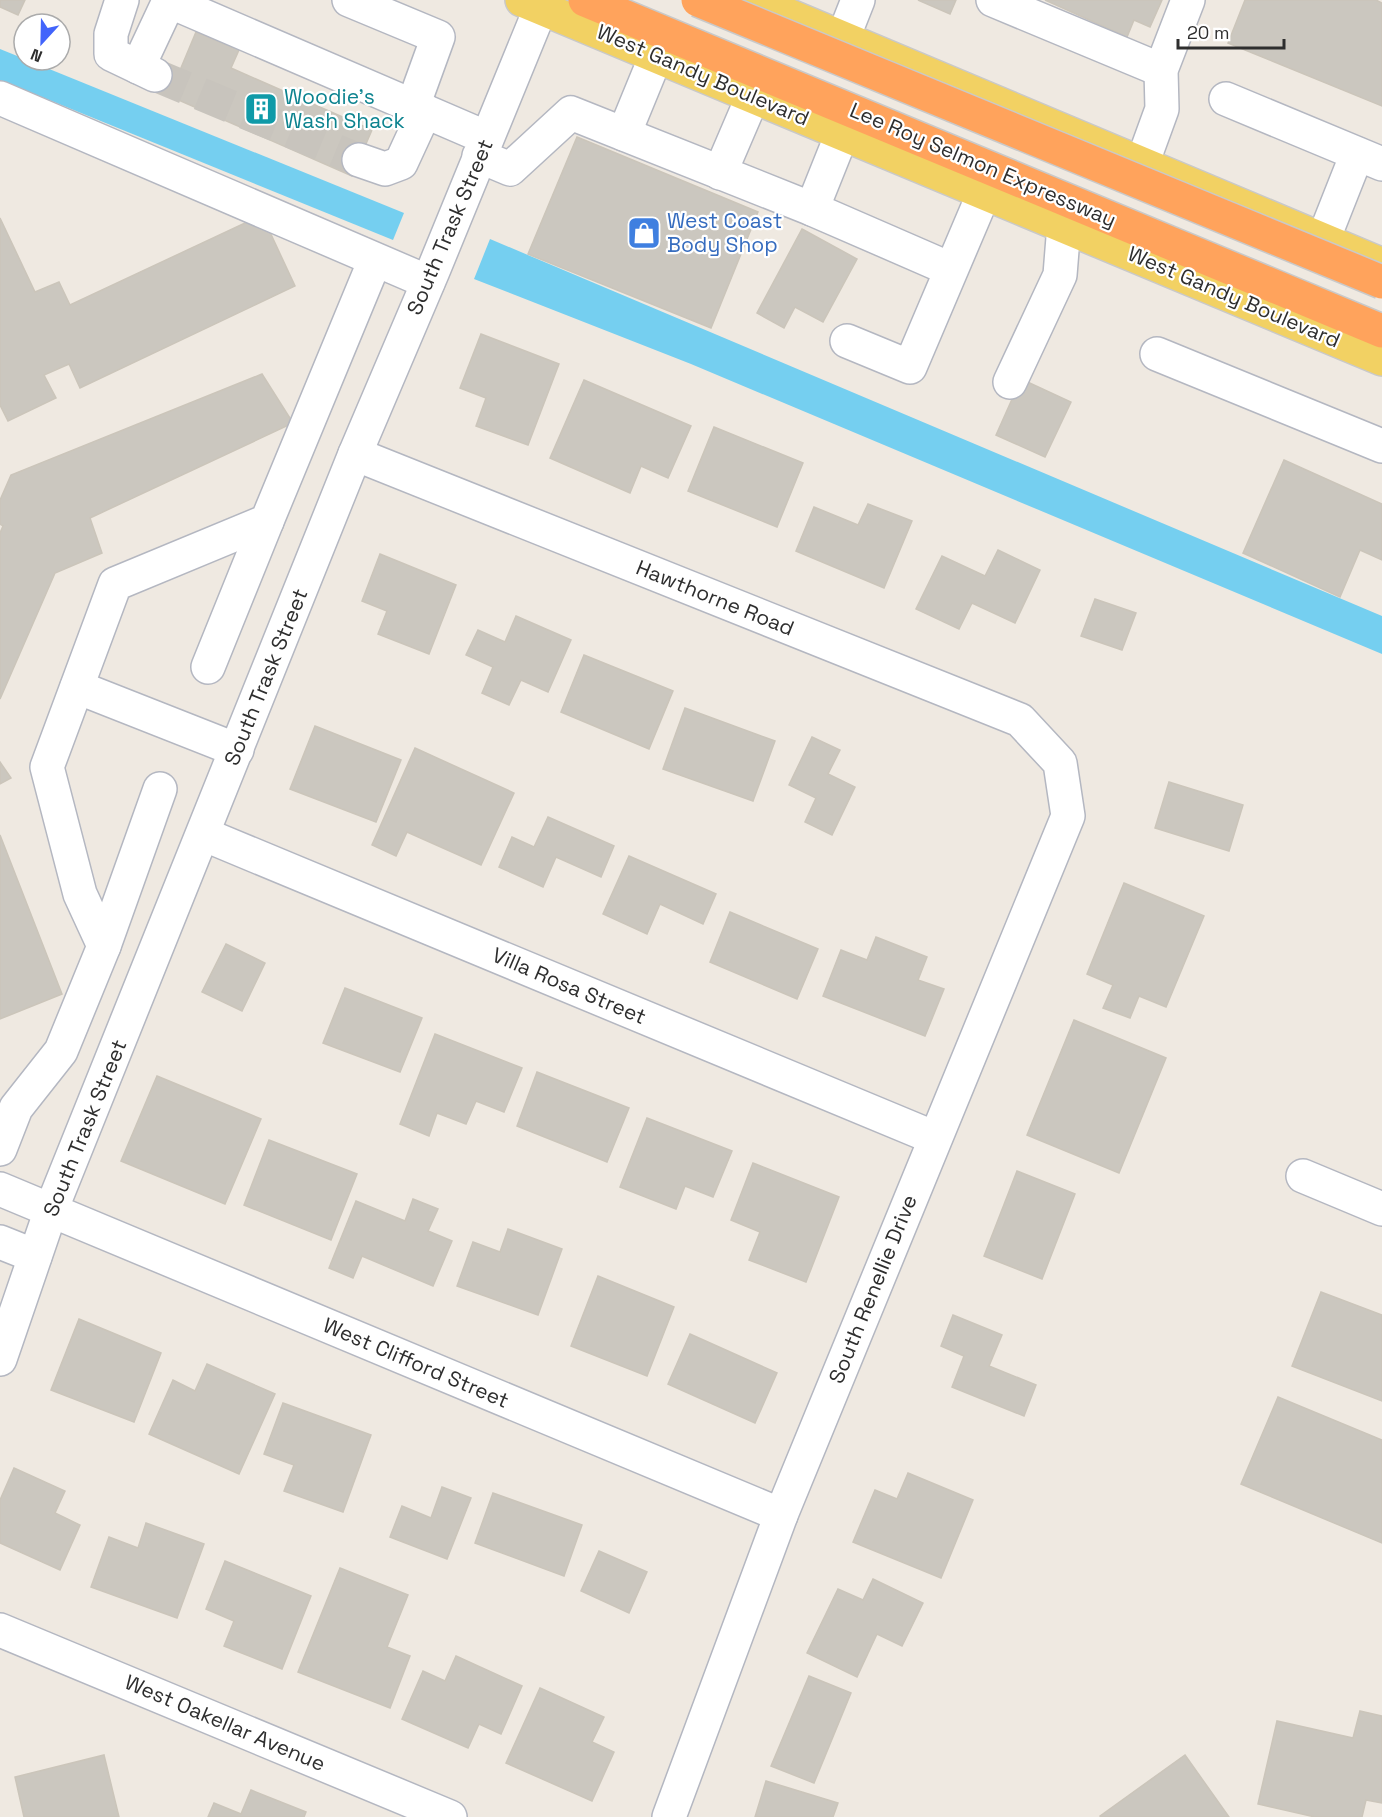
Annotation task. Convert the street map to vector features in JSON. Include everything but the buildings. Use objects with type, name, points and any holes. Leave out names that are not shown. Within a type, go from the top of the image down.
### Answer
[{"type":"highway","name":"Lee Roy Selmon Expressway","points":[[585,0],[1382,331]]},
{"type":"highway","name":"Lee Roy Selmon Expressway","points":[[698,0],[1382,282]]},
{"type":"main road","points":[[690,0],[980,123],[1060,129]]},
{"type":"main road","points":[[752,0],[1382,265]]},
{"type":"main road","name":"West Gandy Boulevard","points":[[541,2],[656,56],[1382,358]]},
{"type":"main road","points":[[1064,225],[1123,231],[1382,338]]},
{"type":"street","points":[[122,0],[111,34],[111,54],[146,71],[169,1],[419,108],[483,147],[510,169],[571,113],[812,209],[950,269]]},
{"type":"street","points":[[349,0],[438,37],[419,108],[400,163],[385,169],[359,160]]},
{"type":"street","points":[[843,38],[858,0]]},
{"type":"street","points":[[993,0],[1161,70]]},
{"type":"street","points":[[1142,164],[1162,109],[1161,70],[1188,0]]},
{"type":"street","name":"South Trask Street","points":[[0,1359],[51,1210],[355,454],[431,277],[541,2]]},
{"type":"street","points":[[624,134],[656,56]]},
{"type":"street","points":[[720,173],[753,96]]},
{"type":"street","points":[[0,98],[375,260],[431,277]]},
{"type":"street","points":[[1226,99],[1370,159],[1323,240]]},
{"type":"street","points":[[812,209],[842,134]]},
{"type":"street","points":[[847,341],[910,367],[984,193]]},
{"type":"street","points":[[1010,382],[1060,275],[1064,225]]},
{"type":"street","points":[[208,668],[375,260]]},
{"type":"street","points":[[1157,354],[1382,446]]},
{"type":"street","name":"Hawthorne Road","points":[[355,454],[1020,720],[1060,763]]},
{"type":"street","points":[[104,946],[80,894],[47,767],[115,584],[267,521]]},
{"type":"street","points":[[77,687],[237,750]]},
{"type":"street","name":"South Renellie Drive","points":[[669,1817],[781,1515],[1068,816],[1060,763]]},
{"type":"street","points":[[0,1149],[16,1108],[60,1051],[104,946],[160,789]]},
{"type":"street","name":"Villa Rosa Street","points":[[203,834],[935,1138]]},
{"type":"street","points":[[1303,1176],[1382,1209]]},
{"type":"street","name":"West Clifford Street","points":[[0,1189],[781,1515]]},
{"type":"street","points":[[0,1242],[35,1256]]},
{"type":"street","name":"West Oakellar Avenue","points":[[0,1630],[396,1807],[450,1817]]},
{"type":"water","points":[[0,49],[12,54],[12,72],[57,72],[404,213],[393,240],[0,80]]},
{"type":"water","points":[[490,239],[1382,616],[1382,654],[691,364],[474,279]]},
{"type":"tunnel","points":[[155,75],[359,160]]},
{"type":"place","name":"Woodie's Wash Shack","points":[[261,109]]},
{"type":"place","name":"West Coast Body Shop","points":[[644,233]]}]
